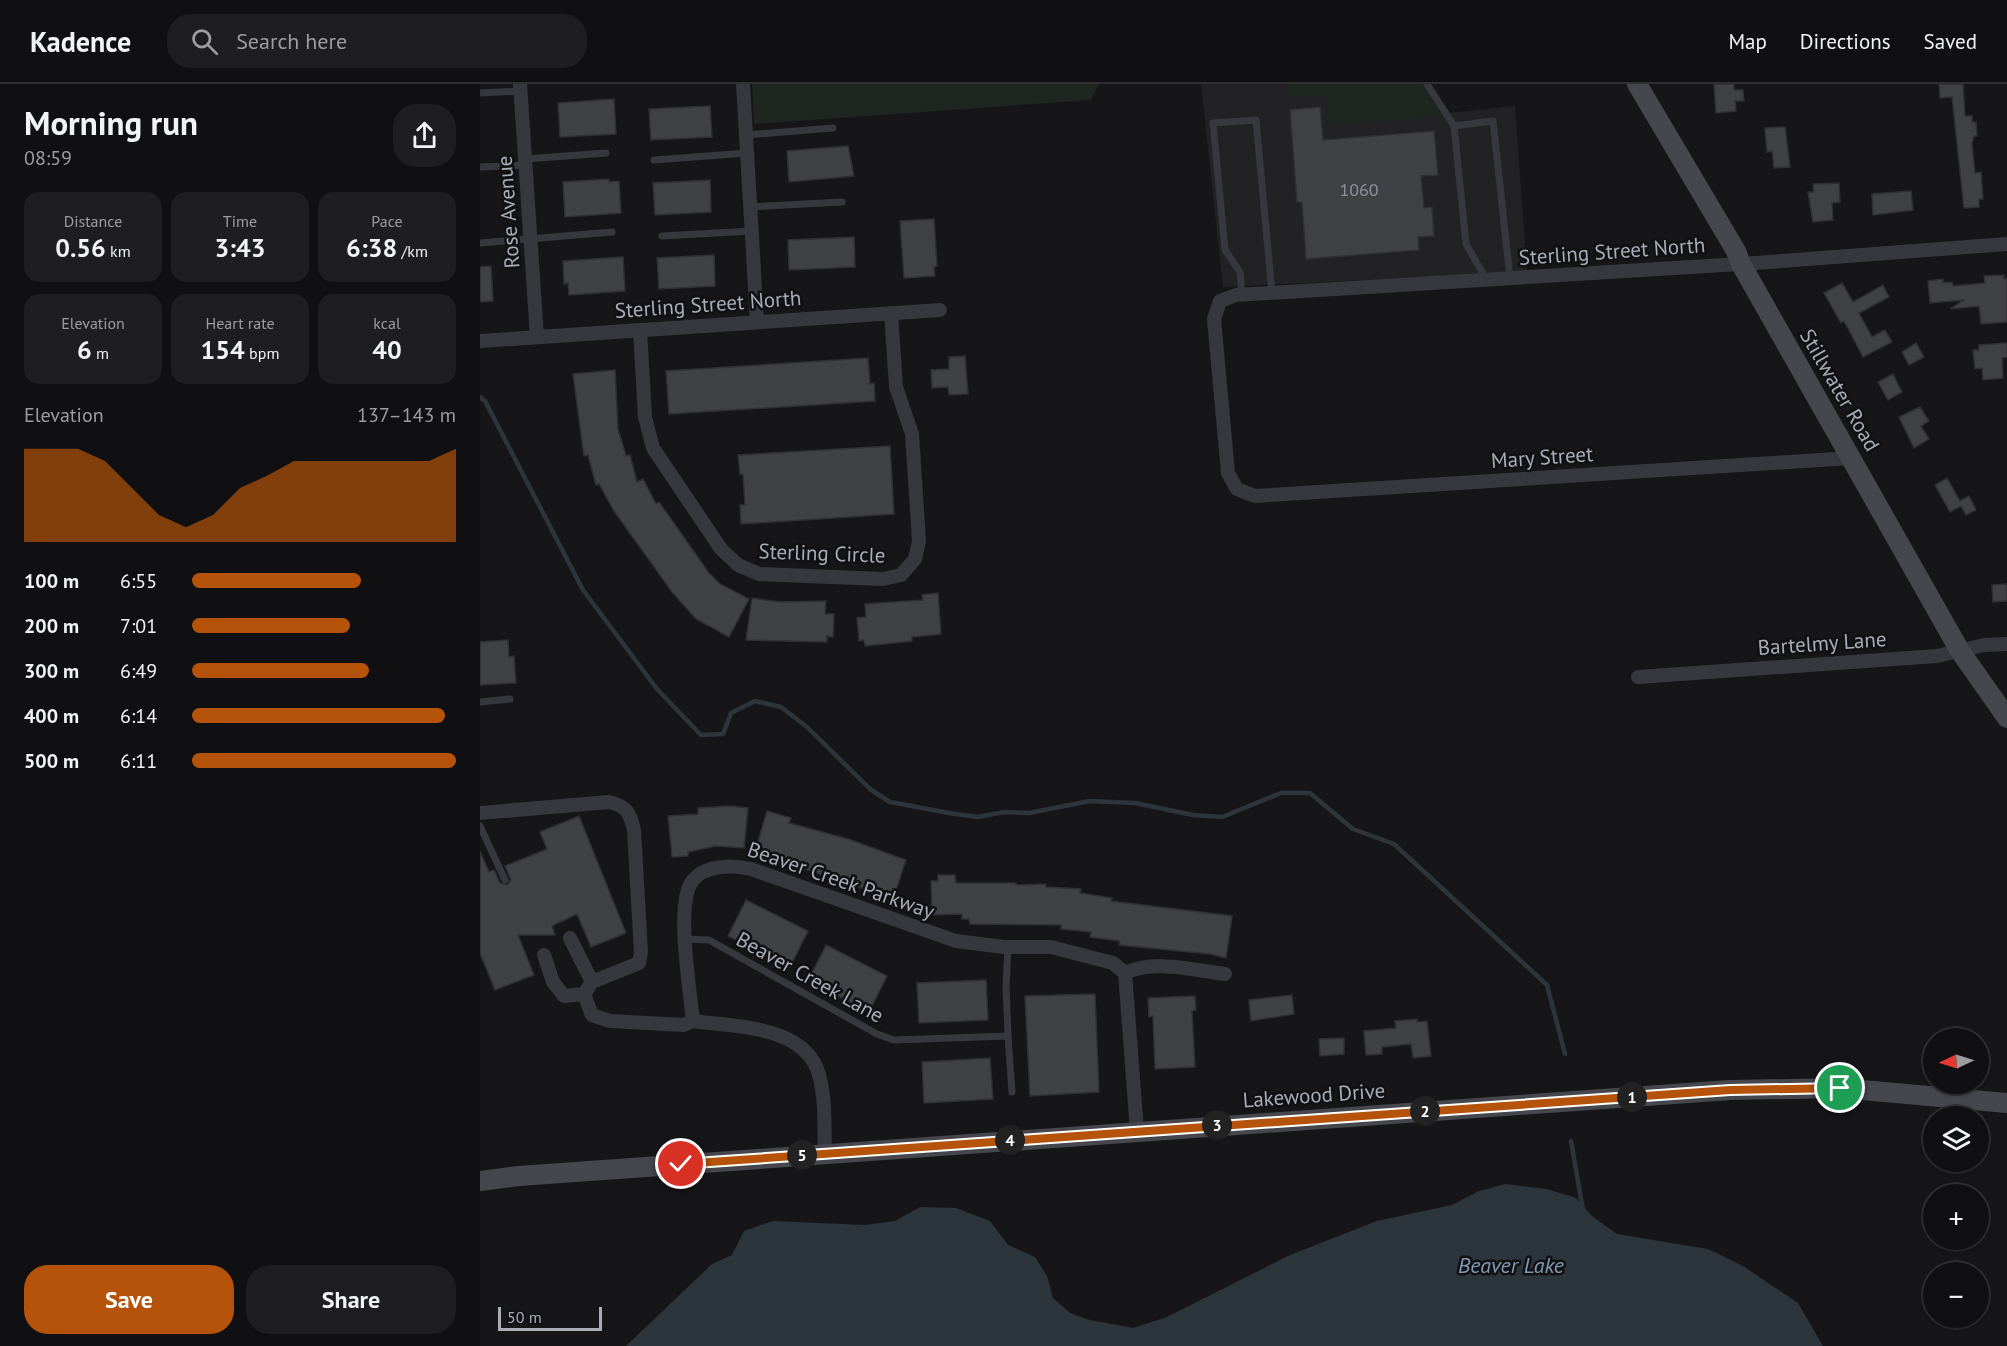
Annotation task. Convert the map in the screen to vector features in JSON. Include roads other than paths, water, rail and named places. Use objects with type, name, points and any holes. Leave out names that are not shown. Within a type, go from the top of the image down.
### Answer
[{"type":"street","points":[[743,84],[757,322]]},
{"type":"street","name":"Stillwater Road","points":[[1637,84],[1736,251],[1741,264],[1960,651],[2007,718]]},
{"type":"street","name":"Rose Avenue","points":[[520,87],[537,337]]},
{"type":"street","name":"Sterling Street North","points":[[1238,489],[1228,473],[1214,319],[1220,301],[1242,295],[1741,264],[2007,244]]},
{"type":"street","name":"Sterling Street North","points":[[480,340],[940,310]]},
{"type":"street","name":"Sterling Circle","points":[[640,330],[645,417],[653,448],[729,558],[759,574],[883,579],[901,575],[915,559],[919,541],[912,434],[898,398],[891,313]]},
{"type":"street","name":"Mary Street","points":[[1238,489],[1255,496],[1851,458]]},
{"type":"street","name":"Bartelmy Lane","points":[[1638,677],[1937,656],[2007,644]]},
{"type":"street","points":[[480,813],[609,802],[619,804],[629,811],[634,830],[641,953],[639,963],[588,988],[564,996],[553,982],[544,955]]},
{"type":"street","name":"Beaver Creek Parkway","points":[[693,1021],[684,905],[692,882],[711,869],[730,865],[751,869],[956,941],[1008,947],[1051,947],[1113,963],[1125,973]]},
{"type":"street","points":[[570,938],[588,988],[592,1016],[610,1021],[683,1025],[693,1021],[759,1030],[790,1039],[811,1054],[819,1073],[822,1090],[825,1153]]},
{"type":"street","points":[[1137,1131],[1125,973],[1140,966],[1159,966],[1225,974]]},
{"type":"street","name":"Lakewood Drive","points":[[480,1181],[537,1174],[825,1153],[1730,1090],[1840,1088],[2007,1103]]},
{"type":"lane","points":[[1427,84],[1454,126],[1466,244],[1486,279]]},
{"type":"lane","points":[[480,93],[520,87]]},
{"type":"lane","points":[[1242,295],[1240,272],[1225,250],[1213,123],[1256,120],[1272,293]]},
{"type":"lane","points":[[1454,126],[1493,122],[1509,278]]},
{"type":"lane","points":[[746,135],[833,128]]},
{"type":"lane","points":[[480,167],[606,153]]},
{"type":"lane","points":[[654,160],[747,153]]},
{"type":"lane","points":[[750,207],[842,202]]},
{"type":"lane","points":[[662,236],[752,231]]},
{"type":"lane","points":[[480,243],[612,232]]},
{"type":"lane","points":[[480,702],[510,699]]},
{"type":"lane","points":[[480,826],[505,880]]},
{"type":"lane","name":"Beaver Creek Lane","points":[[686,939],[709,940],[877,1034],[894,1040],[1008,1036]]},
{"type":"lane","points":[[1008,947],[1006,986],[1012,1092]]},
{"type":"water","name":"Beaver Lake","points":[[1505,1184],[1547,1189],[1576,1198],[1592,1216],[1617,1234],[1708,1249],[1743,1266],[1798,1303],[1823,1346],[626,1346],[712,1264],[732,1255],[744,1231],[773,1221],[865,1225],[895,1221],[920,1207],[956,1208],[990,1221],[1008,1245],[1035,1257],[1047,1276],[1053,1298],[1070,1313],[1090,1320],[1133,1328],[1167,1317],[1290,1255],[1377,1221],[1452,1205],[1479,1191]]},
{"type":"waterway","points":[[480,397],[485,401],[583,590],[657,689],[701,735],[723,734],[731,713],[755,701],[781,707],[807,727],[870,789],[890,802],[978,817],[1004,812],[1029,813],[1090,801],[1135,803],[1193,815],[1222,817],[1281,793],[1310,793],[1353,829],[1394,844],[1547,985],[1565,1054]]},
{"type":"waterway","points":[[1571,1141],[1583,1210]]}]
